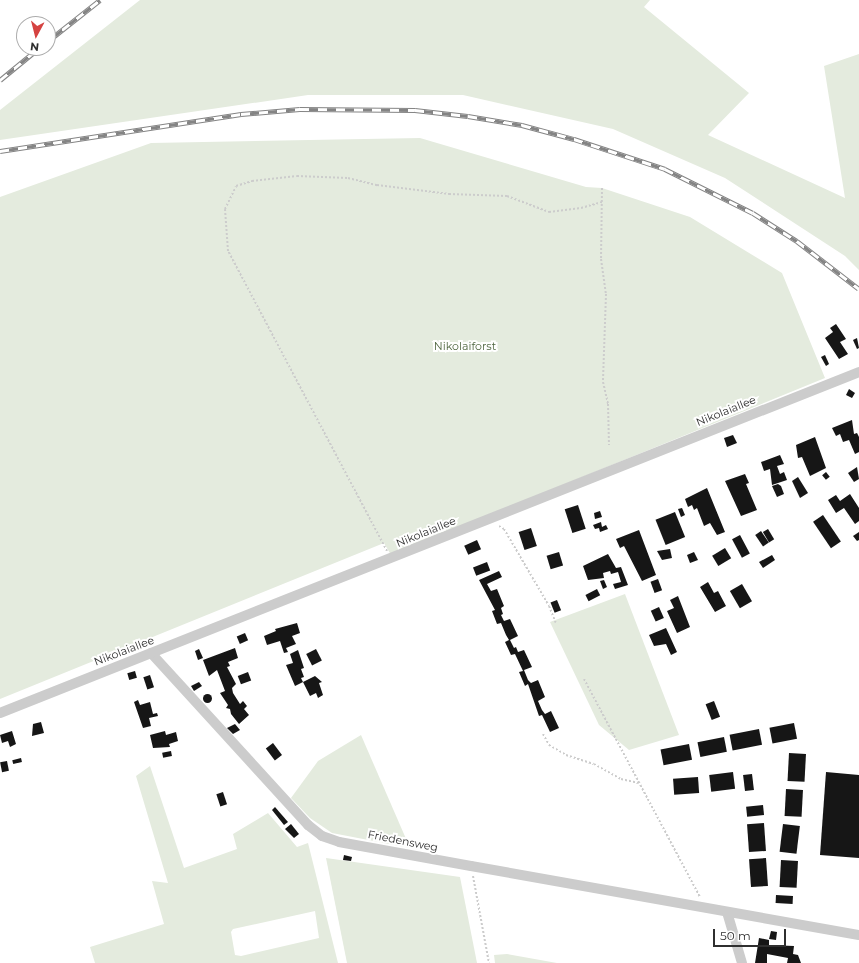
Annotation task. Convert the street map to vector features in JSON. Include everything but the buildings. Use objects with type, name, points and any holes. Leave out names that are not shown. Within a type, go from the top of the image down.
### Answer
[{"type":"street","name":"Nikolaiallee","points":[[0,713],[859,372]]},
{"type":"street","name":"Friedensweg","points":[[151,653],[308,825],[322,836],[339,842],[706,909],[859,935]]},
{"type":"street","points":[[727,912],[742,963]]},
{"type":"path","points":[[391,559],[228,251],[225,209],[236,186],[252,181],[297,176],[348,178],[377,185],[449,194],[507,196],[549,212],[581,208],[602,202]]},
{"type":"path","points":[[602,188],[601,259],[606,294],[603,382],[608,404],[609,445]]},
{"type":"path","points":[[490,519],[504,529],[549,606],[556,623]]},
{"type":"path","points":[[584,679],[706,909]]},
{"type":"path","points":[[543,734],[549,745],[566,755],[594,764],[621,779],[639,783]]},
{"type":"path","points":[[471,866],[489,963]]},
{"type":"green space","points":[[140,0],[650,0],[644,7],[749,93],[708,135],[845,198],[824,66],[859,54],[859,270],[845,256],[725,178],[613,129],[463,95],[308,95],[0,140],[0,110]]},
{"type":"green space","name":"Nikolaiforst","points":[[420,138],[586,187],[602,188],[690,217],[782,273],[825,378],[391,555],[384,543],[0,699],[0,197],[151,143]]},
{"type":"green space","points":[[625,594],[679,735],[629,750],[599,725],[550,622]]},
{"type":"green space","points":[[361,735],[410,848],[332,833],[310,818],[291,798],[318,761]]},
{"type":"green space","points":[[150,766],[184,868],[237,849],[233,834],[268,813],[297,847],[308,843],[338,963],[95,963],[90,947],[164,924],[152,881],[168,883],[136,776]],"holes":[[[315,911],[319,938],[241,956],[235,955],[231,932],[233,929]]]},
{"type":"green space","points":[[326,858],[460,877],[477,963],[347,963]]},
{"type":"green space","points":[[507,954],[557,963],[495,963],[494,955]]},
{"type":"railway","points":[[56,35],[100,0]]},
{"type":"railway","points":[[0,80],[29,56]]},
{"type":"railway","points":[[0,151],[241,114],[300,109],[415,110],[468,116],[522,125],[574,139],[665,169],[753,213],[797,241],[859,289]]}]
